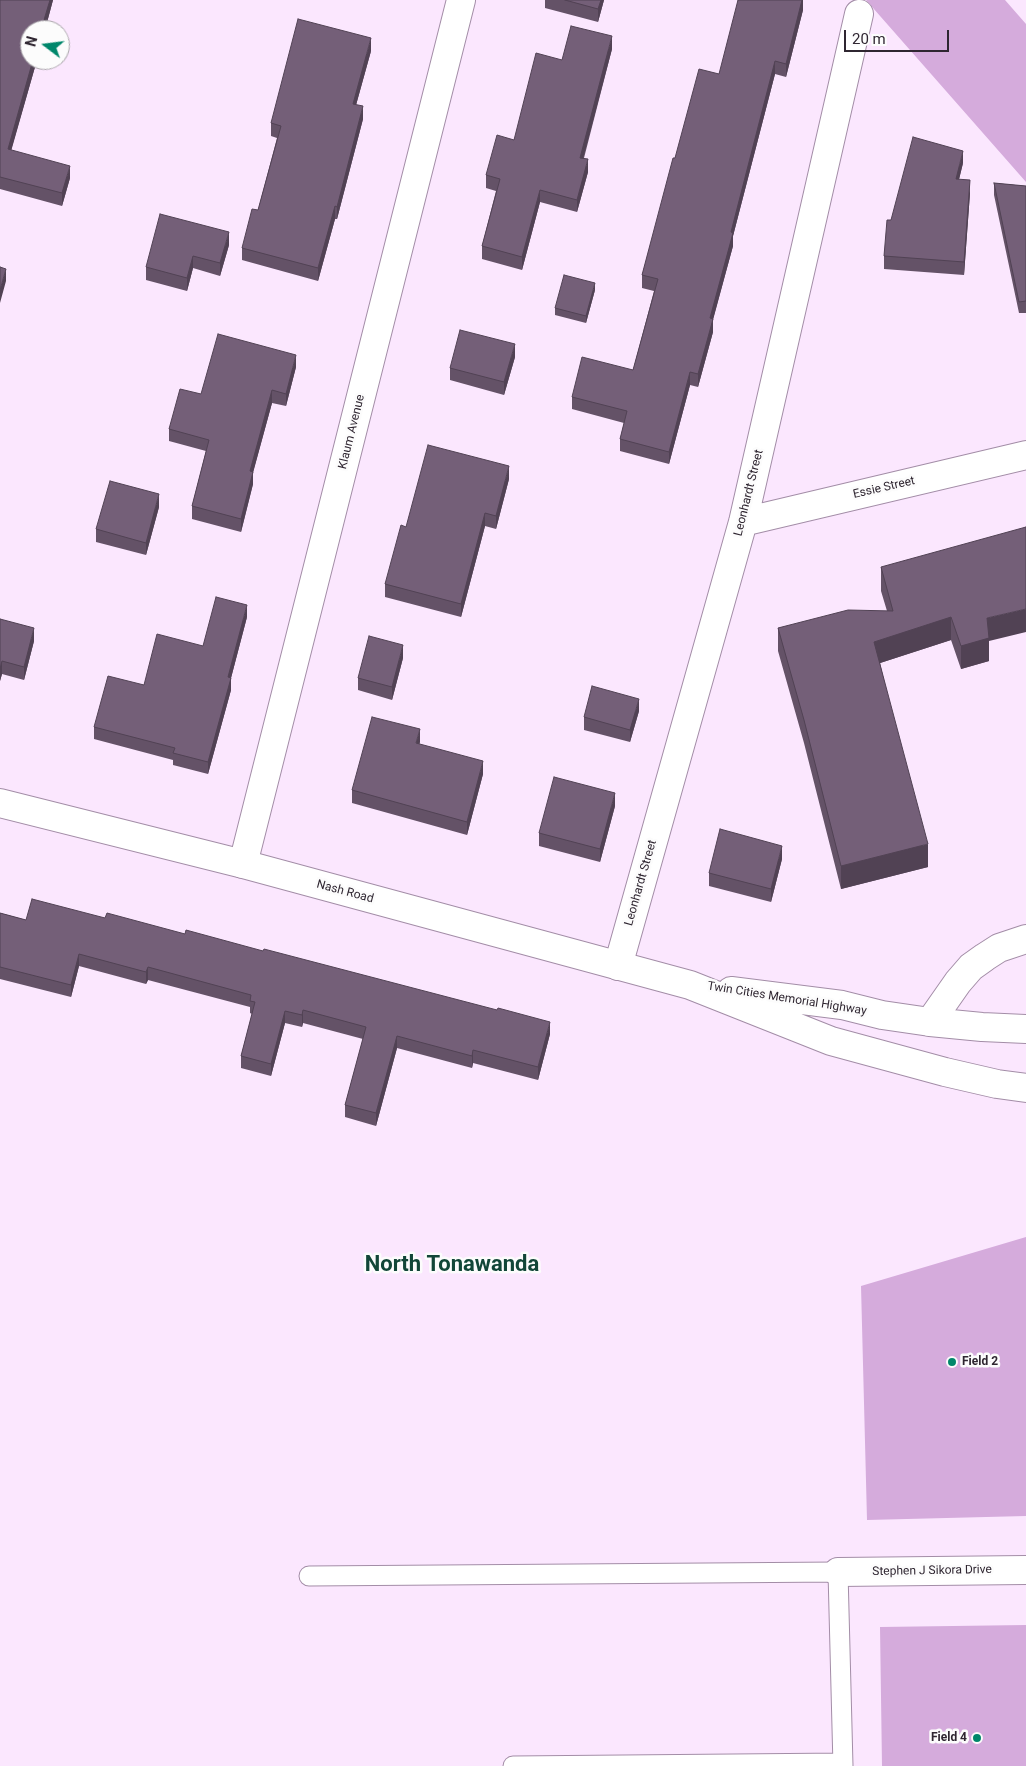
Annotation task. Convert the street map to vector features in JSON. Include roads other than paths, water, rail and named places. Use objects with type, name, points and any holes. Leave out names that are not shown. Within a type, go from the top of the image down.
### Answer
[{"type":"street","name":"Klaum Avenue","points":[[243,864],[461,0]]},
{"type":"street","name":"Leonhardt Street","points":[[618,966],[743,522],[859,14]]},
{"type":"street","name":"Essie Street","points":[[743,522],[1026,455]]},
{"type":"street","name":"Nash Road","points":[[0,802],[243,864],[690,985]]},
{"type":"street","points":[[930,1022],[971,967],[999,948],[1026,939]]},
{"type":"street","name":"Twin Cities Memorial Highway","points":[[690,985],[842,1006],[930,1022],[982,1027],[1026,1028]]},
{"type":"street","name":"Twin Cities Memorial Highway","points":[[690,985],[831,1041],[945,1072],[997,1084],[1026,1088]]},
{"type":"street","name":"Stephen J Sikora Drive","points":[[838,1572],[1026,1570]]},
{"type":"lane","points":[[309,1576],[838,1572],[843,1764],[513,1766]]},
{"type":"place","name":"Field 2","points":[[952,1362]]},
{"type":"place","name":"Field 4","points":[[977,1738]]},
{"type":"district","name":"North Tonawanda","points":[[452,1265]]}]
